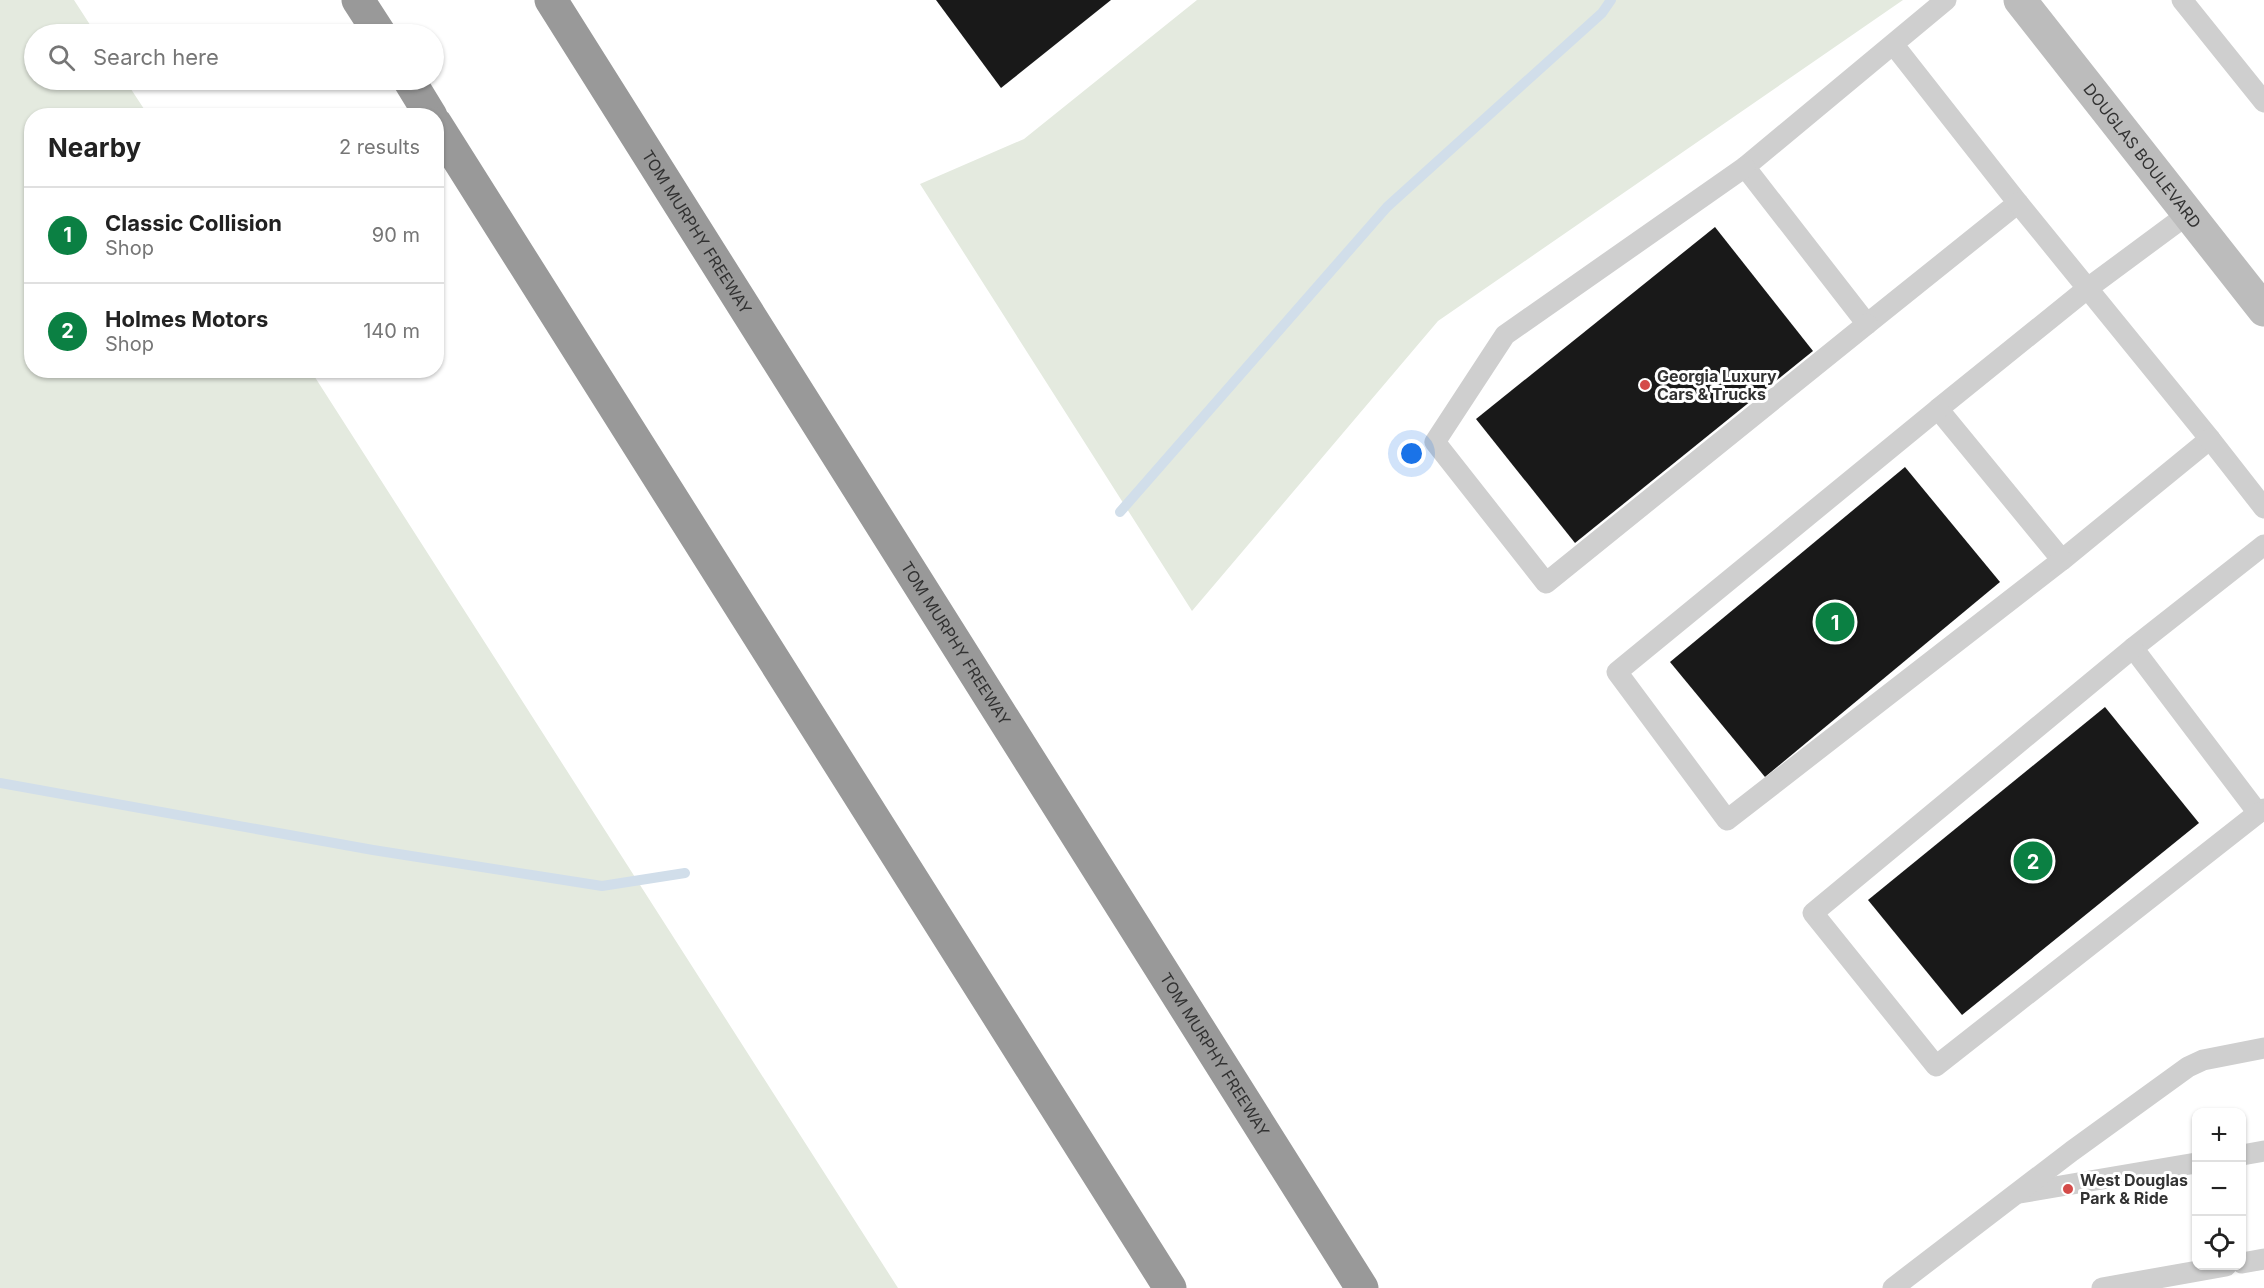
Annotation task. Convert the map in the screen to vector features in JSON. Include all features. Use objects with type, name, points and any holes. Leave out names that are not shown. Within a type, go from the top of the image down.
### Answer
[{"type":"highway","points":[[358,0],[374,24]]},
{"type":"highway","name":"TOM MURPHY FREEWAY","points":[[551,0],[1362,1288]]},
{"type":"highway","points":[[415,90],[426,108]]},
{"type":"highway","points":[[444,137],[1170,1288]]},
{"type":"main road","name":"DOUGLAS BOULEVARD","points":[[2020,0],[2264,310]]},
{"type":"lane","points":[[1946,0],[1745,167],[1505,335],[1435,442],[1546,583],[2018,203]]},
{"type":"lane","points":[[2182,0],[2264,102]]},
{"type":"lane","points":[[1893,44],[2264,508]]},
{"type":"lane","points":[[1745,167],[1867,324]]},
{"type":"lane","points":[[2188,214],[2088,288],[1617,672],[1727,820],[2062,560],[2210,439]]},
{"type":"lane","points":[[1938,409],[2062,560]]},
{"type":"lane","points":[[2133,648],[2261,811],[1936,1066],[1813,913],[2133,648],[2264,545]]},
{"type":"lane","points":[[1893,1288],[2188,1067],[2203,1060],[2264,1048]]},
{"type":"lane","points":[[2246,1154],[2264,1151]]},
{"type":"lane","points":[[2016,1194],[2192,1163]]},
{"type":"lane","points":[[2246,1262],[2264,1259]]},
{"type":"lane","points":[[2102,1288],[2203,1270]]},
{"type":"shaded area","points":[[0,0],[74,0],[90,24],[24,24],[24,90],[132,90],[143,108],[24,108],[24,378],[315,378],[898,1288],[0,1288]]},
{"type":"shaded area","points":[[1197,0],[1903,0],[1438,321],[1192,611],[920,184],[1024,139]]},
{"type":"building","points":[[936,0],[1111,0],[1001,88]]},
{"type":"building","name":"Georgia Luxury Cars & Trucks","points":[[1715,227],[1813,351],[1575,543],[1476,419]]},
{"type":"building","points":[[1905,467],[2000,582],[1765,777],[1670,662]]},
{"type":"building","points":[[2105,707],[2199,823],[1962,1015],[1868,900]]},
{"type":"waterway","points":[[1120,512],[1387,207],[1602,13],[1611,0]]},
{"type":"waterway","points":[[0,783],[373,850],[602,886],[685,873]]},
{"type":"place","name":"Georgia Luxury Cars & Trucks","points":[[1645,385]]},
{"type":"place","name":"Classic Collision","points":[[1835,622]]},
{"type":"place","name":"Holmes Motors","points":[[2033,861]]},
{"type":"place","name":"West Douglas Park & Ride","points":[[2068,1189]]}]
